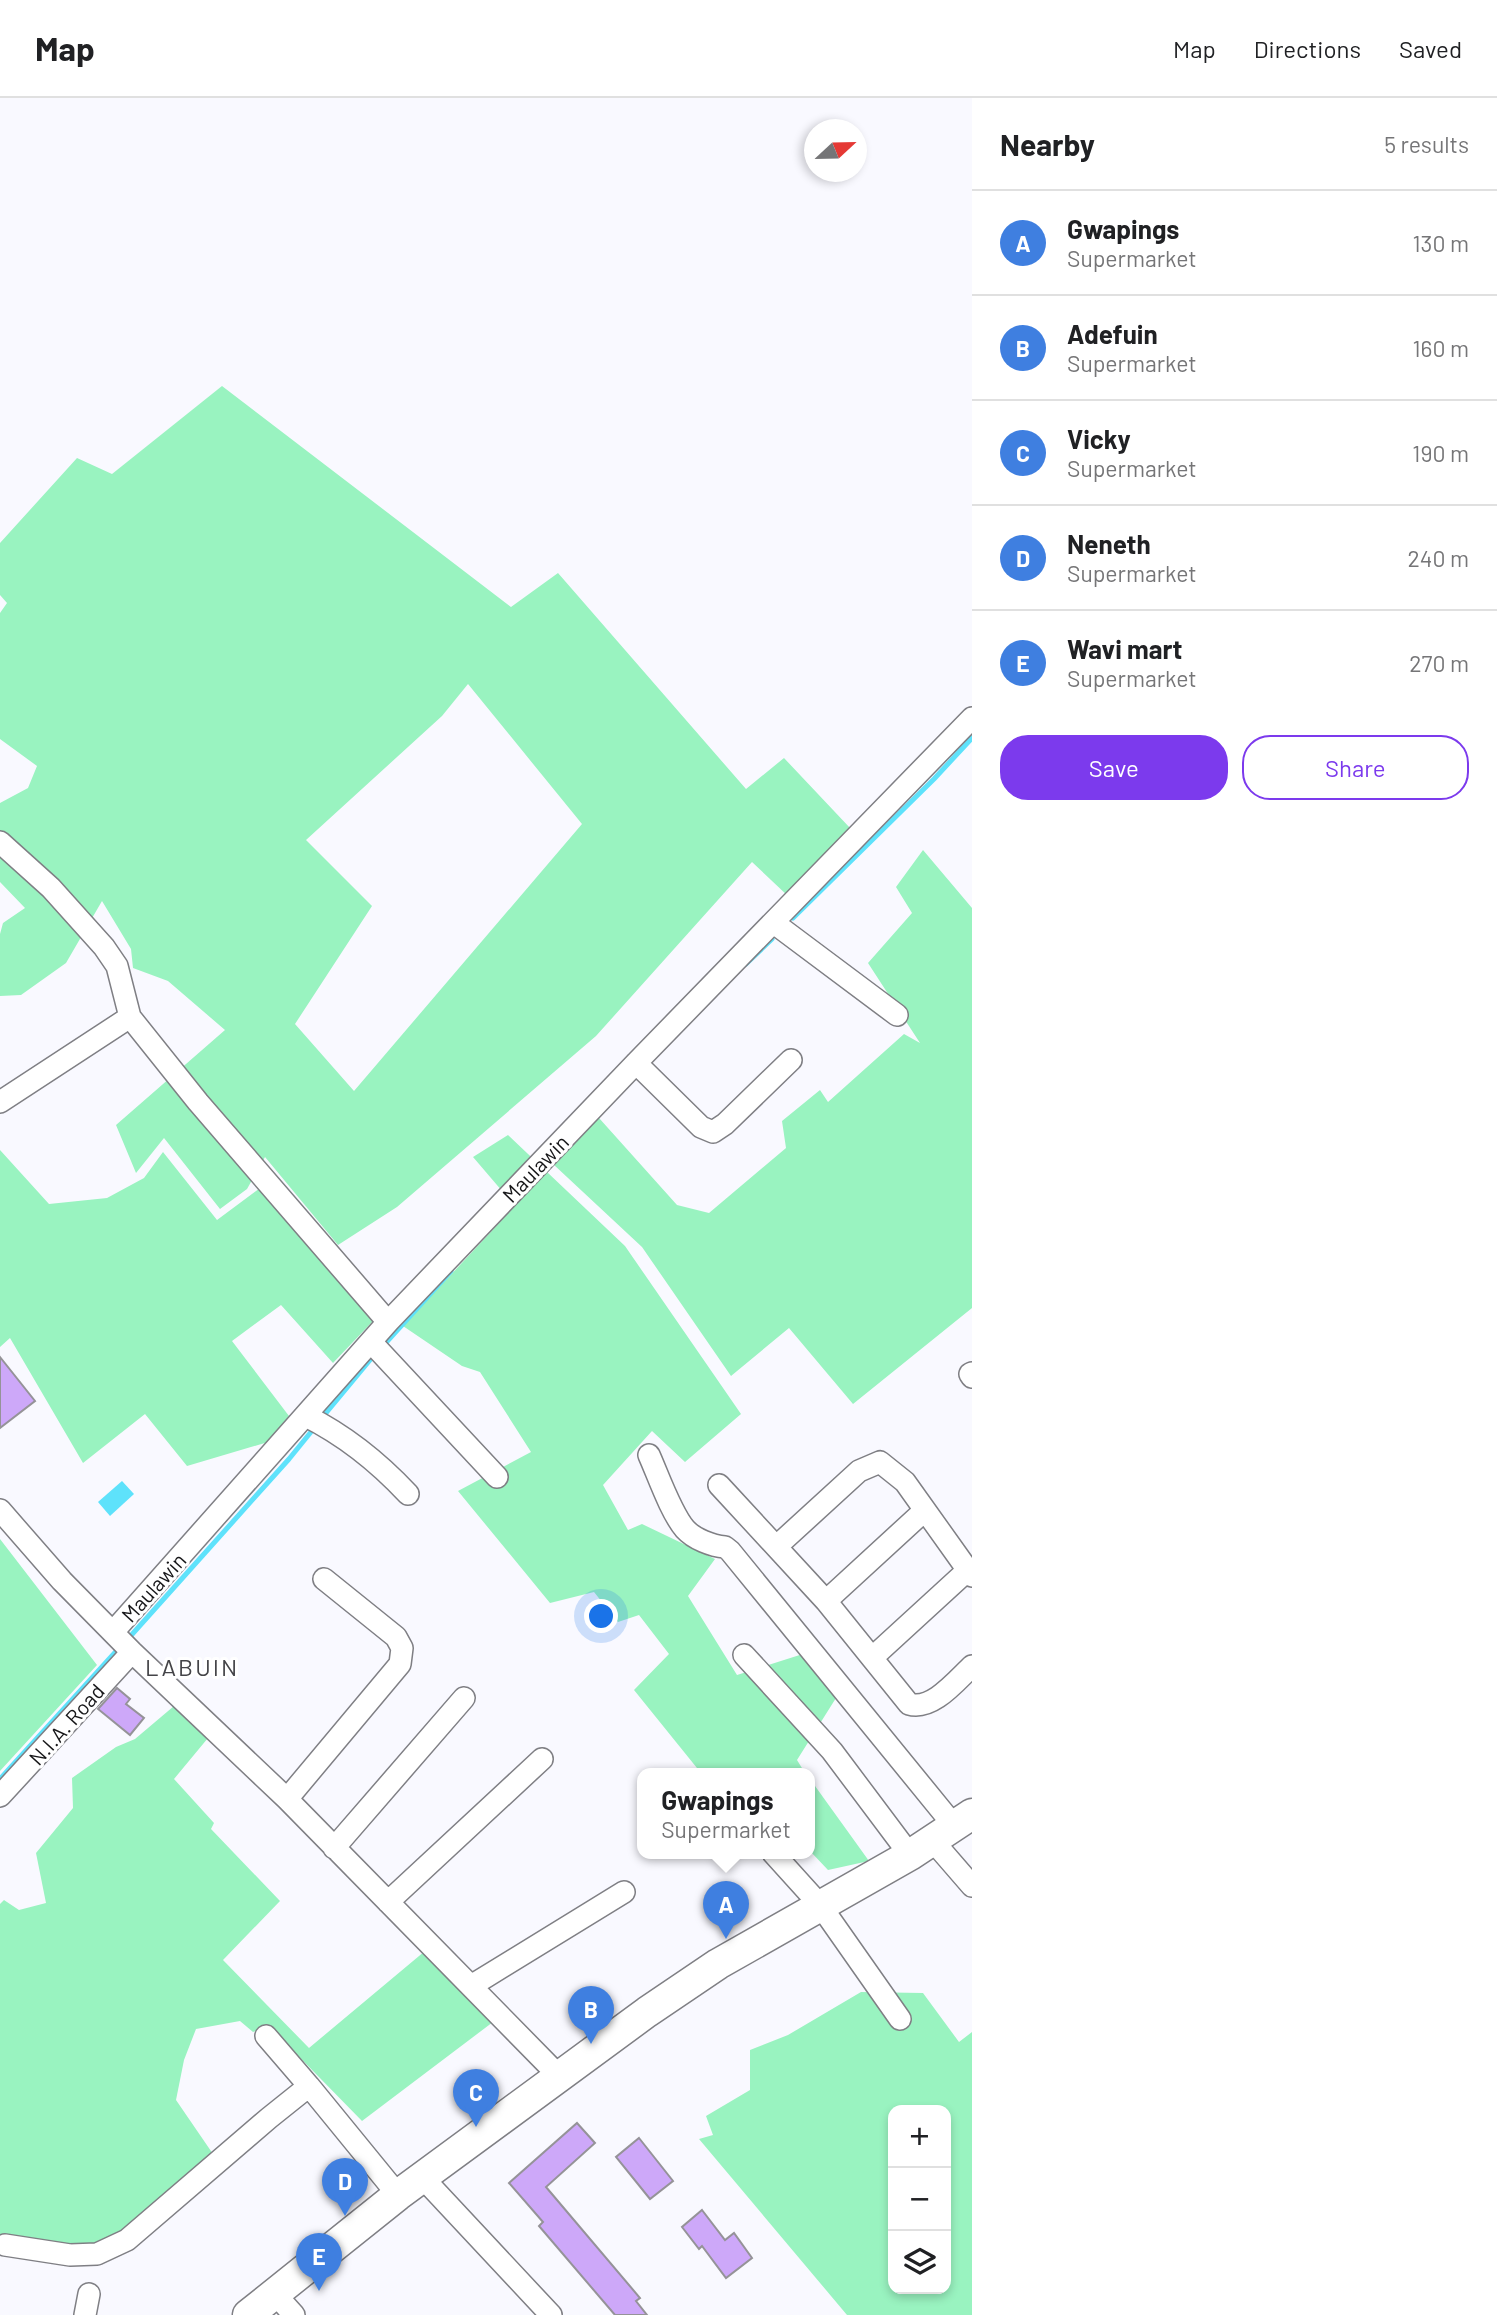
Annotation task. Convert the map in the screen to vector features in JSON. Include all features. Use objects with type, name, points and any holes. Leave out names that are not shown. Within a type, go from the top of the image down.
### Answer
[{"type":"main road","points":[[248,2315],[285,2305],[398,2195],[647,2012],[718,1964],[943,1834]]},
{"type":"street","name":"Maulawin","points":[[113,1632],[388,1322],[972,718]]},
{"type":"street","points":[[0,842],[51,888],[104,947],[117,966],[130,1017],[198,1102],[388,1322]]},
{"type":"street","points":[[774,923],[897,1015]]},
{"type":"street","points":[[0,1102],[130,1017]]},
{"type":"street","points":[[636,1063],[701,1127],[713,1132],[725,1124],[791,1060]]},
{"type":"street","points":[[371,1342],[497,1477]]},
{"type":"street","points":[[306,1416],[328,1427],[371,1459],[408,1494]]},
{"type":"street","points":[[649,1455],[685,1530],[717,1546],[725,1546],[730,1551],[943,1834],[972,1885]]},
{"type":"street","points":[[776,1546],[859,1471],[880,1462],[905,1482],[970,1573],[873,1657]]},
{"type":"street","points":[[719,1485],[826,1601],[909,1704],[918,1707],[930,1703],[972,1666]]},
{"type":"street","points":[[0,1510],[62,1581],[132,1652],[287,1799],[559,2076]]},
{"type":"street","points":[[826,1601],[924,1511]]},
{"type":"street","points":[[287,1799],[400,1664],[402,1648],[396,1637],[324,1579]]},
{"type":"street","name":"N.I.A. Road","points":[[0,1796],[132,1652]]},
{"type":"street","points":[[744,1655],[832,1751],[943,1834]]},
{"type":"street","points":[[334,1848],[464,1698]]},
{"type":"street","points":[[388,1902],[542,1759]]},
{"type":"street","points":[[778,1859],[820,1905],[900,2019]]},
{"type":"street","points":[[471,1986],[624,1892]]},
{"type":"street","points":[[267,2036],[398,2195]]},
{"type":"street","points":[[5,2245],[69,2255],[97,2254],[127,2240],[309,2086]]},
{"type":"street","points":[[423,2178],[551,2315]]},
{"type":"green space","points":[[222,386],[511,607],[558,573],[746,789],[784,758],[851,829],[789,897],[752,862],[596,1036],[397,1207],[338,1245],[265,1157],[247,1189],[220,1209],[164,1138],[136,1173],[116,1125],[225,1030],[168,981],[133,968],[131,949],[102,901],[66,963],[21,995],[0,996],[0,934],[3,923],[25,908],[0,882],[0,803],[28,788],[37,766],[0,739],[0,613],[7,603],[0,595],[0,543],[77,458],[112,474]],"holes":[[[468,684],[582,824],[354,1091],[295,1024],[372,906],[306,840],[442,716]]]},
{"type":"green space","points":[[923,850],[972,908],[972,1308],[853,1404],[789,1328],[731,1376],[642,1247],[553,1164],[599,1118],[677,1205],[709,1213],[786,1148],[782,1121],[820,1090],[828,1102],[904,1034],[920,1043],[868,963],[912,913],[896,887]]},
{"type":"green space","points":[[508,1135],[625,1246],[741,1414],[685,1462],[652,1431],[603,1485],[628,1530],[642,1524],[715,1559],[688,1596],[737,1675],[806,1653],[836,1698],[797,1760],[802,1768],[697,1768],[634,1690],[669,1654],[639,1615],[618,1622],[594,1592],[550,1603],[458,1491],[531,1452],[480,1372],[462,1366],[403,1326],[515,1206],[473,1157]]},
{"type":"green space","points":[[0,1150],[49,1204],[107,1198],[144,1178],[163,1152],[217,1220],[260,1188],[373,1321],[333,1363],[281,1305],[232,1341],[289,1416],[268,1442],[187,1466],[145,1414],[83,1463],[10,1338],[0,1347]]},
{"type":"green space","points":[[0,1539],[97,1665],[0,1771]]},
{"type":"green space","points":[[174,1706],[208,1738],[174,1779],[214,1823],[211,1829],[280,1901],[223,1960],[309,2048],[425,1951],[493,2022],[362,2121],[270,2027],[253,2032],[240,2021],[196,2029],[184,2060],[176,2100],[213,2154],[132,2228],[87,2247],[0,2235],[0,1904],[4,1900],[19,1910],[46,1903],[36,1853],[73,1808],[72,1778],[116,1747],[135,1739]]},
{"type":"green space","points":[[815,1786],[869,1861],[828,1870],[815,1856]]},
{"type":"green space","points":[[861,1992],[923,1993],[959,2042],[972,2032],[972,2315],[847,2315],[699,2139],[713,2135],[706,2116],[750,2090],[750,2050],[788,2035]]},
{"type":"water","points":[[122,1481],[134,1494],[110,1516],[98,1502]]},
{"type":"building","points":[[0,1357],[35,1401],[0,1428]]},
{"type":"building","points":[[117,1688],[130,1699],[126,1704],[144,1718],[130,1735],[98,1709]]},
{"type":"building","points":[[577,2123],[595,2143],[546,2187],[640,2298],[636,2301],[647,2315],[615,2315],[539,2226],[543,2222],[509,2183]]},
{"type":"building","points":[[639,2138],[673,2181],[650,2199],[616,2157]]},
{"type":"building","points":[[702,2210],[725,2240],[734,2233],[752,2258],[726,2278],[702,2246],[699,2249],[682,2227]]},
{"type":"waterway","points":[[793,918],[972,738]]},
{"type":"waterway","points":[[746,964],[772,939]]},
{"type":"waterway","points":[[382,1347],[451,1271]]},
{"type":"waterway","points":[[321,1419],[375,1354]]},
{"type":"waterway","points":[[127,1640],[315,1427]]},
{"type":"waterway","points":[[0,1779],[120,1647]]},
{"type":"place","name":"Gwapings","points":[[726,1939]]},
{"type":"place","name":"Adefuin","points":[[591,2044]]},
{"type":"place","name":"Vicky","points":[[476,2127]]},
{"type":"place","name":"Neneth","points":[[345,2216]]},
{"type":"place","name":"Wavi mart","points":[[319,2291]]},
{"type":"district","name":"LABUIN","points":[[192,1666]]}]
